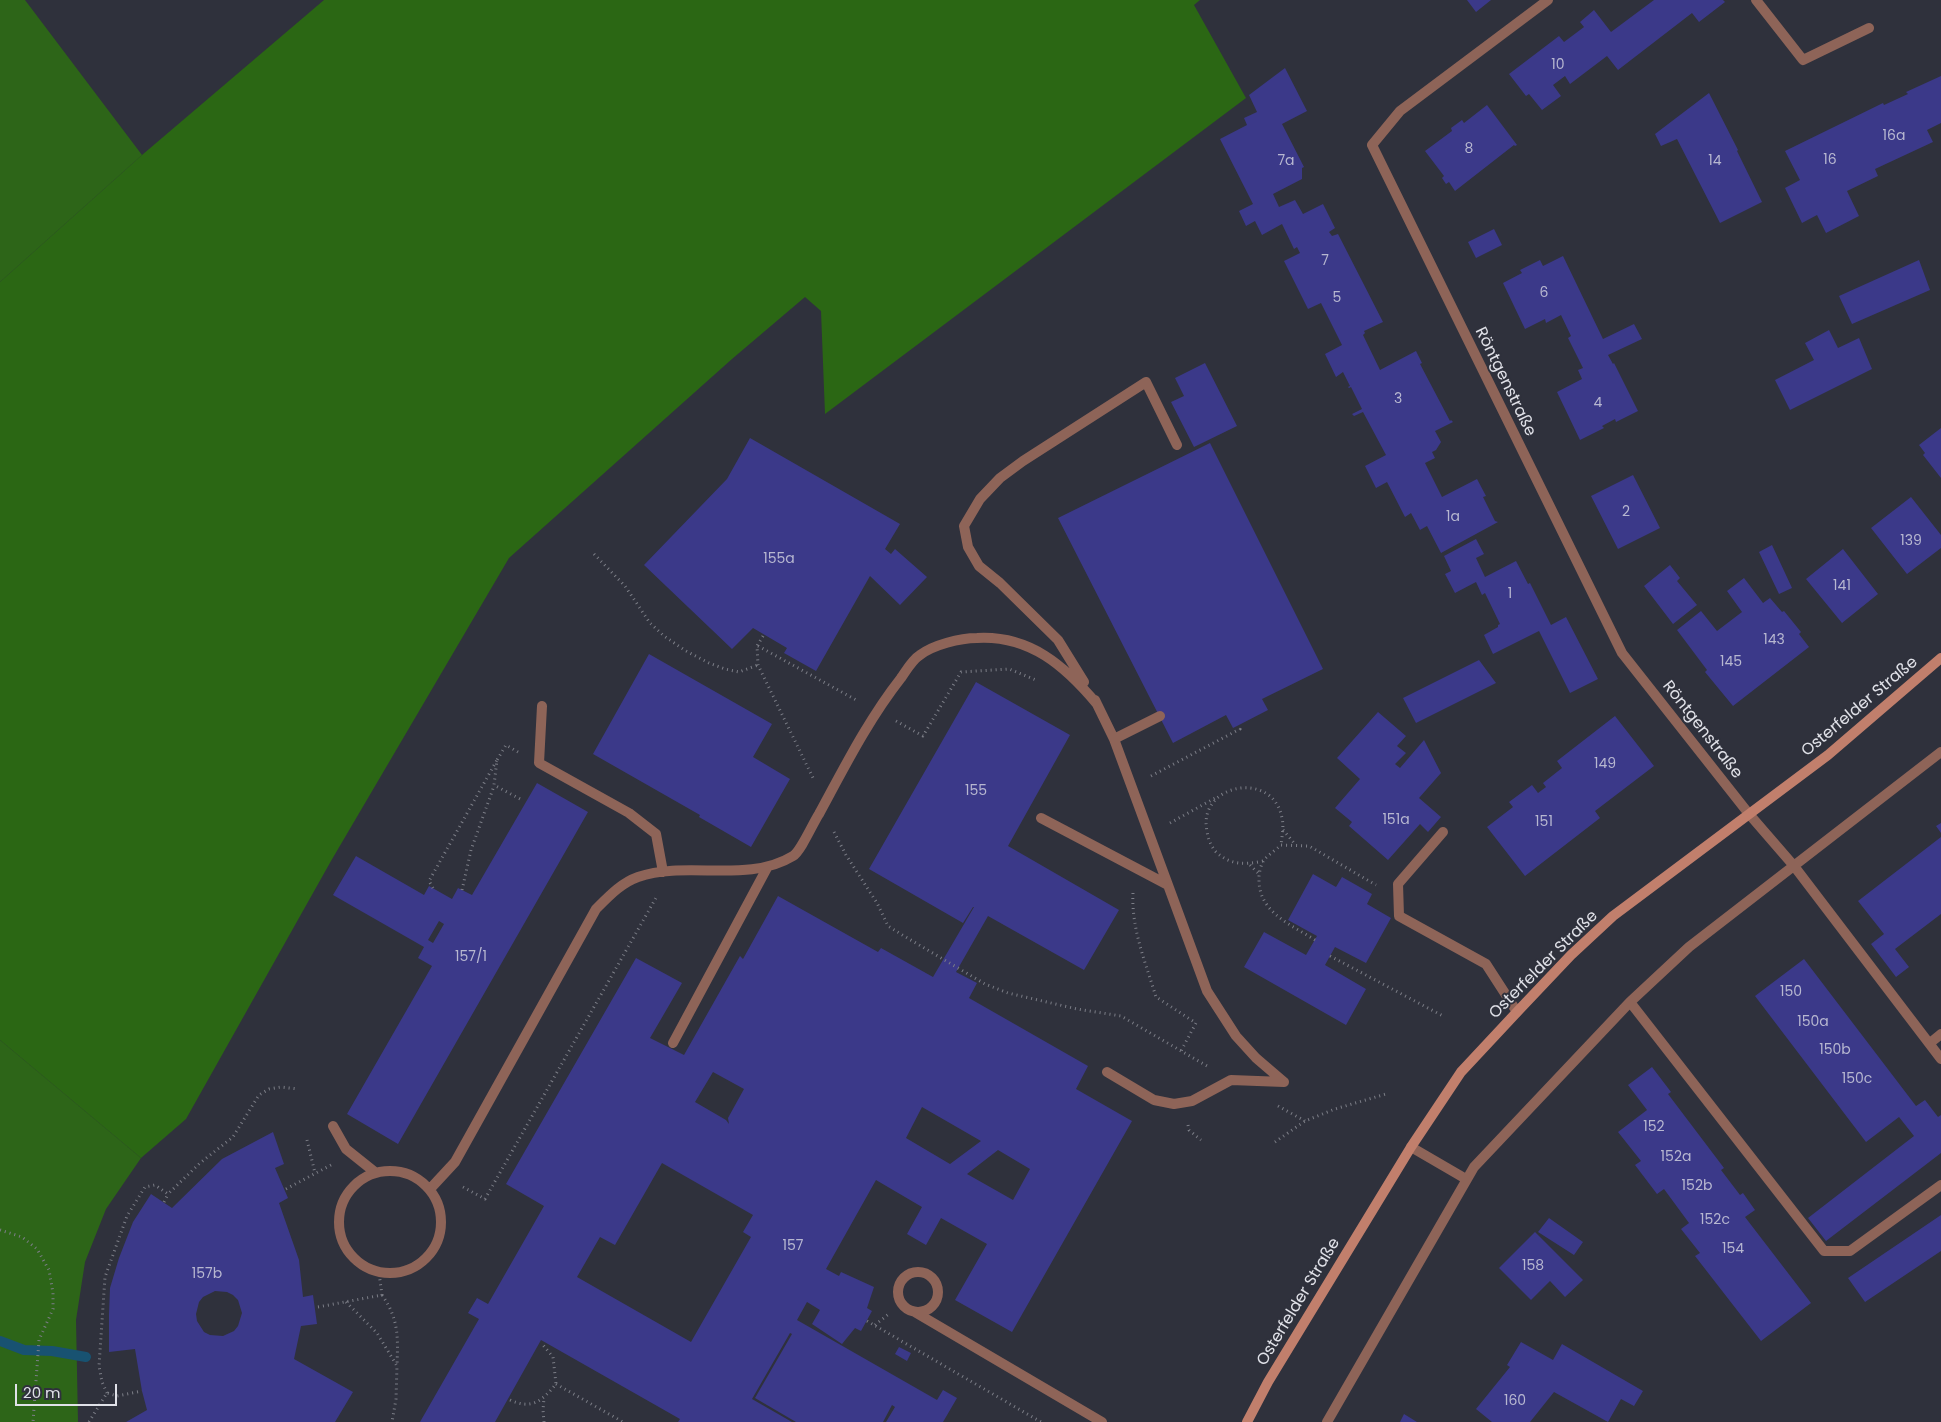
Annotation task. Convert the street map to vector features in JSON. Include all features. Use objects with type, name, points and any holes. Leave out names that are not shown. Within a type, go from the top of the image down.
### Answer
[{"type":"main road","name":"Osterfelder Straße","points":[[1247,1422],[1268,1382],[1411,1147],[1462,1072],[1571,954],[1613,916],[1828,755],[1941,658]]},
{"type":"street","name":"Röntgenstraße","points":[[1548,0],[1400,111],[1372,145],[1622,653],[1749,814]]},
{"type":"street","points":[[1756,0],[1803,60],[1869,28]]},
{"type":"street","points":[[1108,1072],[1154,1100],[1174,1104],[1192,1101],[1231,1080],[1284,1082],[1256,1058],[1236,1036],[1206,991],[1132,786],[1098,704],[1058,640],[980,566],[968,547],[964,526],[980,499],[1000,478],[1146,382],[1177,445]]},
{"type":"street","points":[[430,1189],[455,1162],[596,909],[616,889],[637,877],[663,872],[767,868],[796,855],[877,711],[919,655],[944,644],[968,638],[992,637],[1019,642],[1037,650],[1068,671],[1098,704]]},
{"type":"street","points":[[542,706],[539,763],[629,813],[656,834],[663,872]]},
{"type":"street","points":[[1114,739],[1160,716]]},
{"type":"street","points":[[1327,1422],[1474,1167],[1630,1002],[1689,947],[1941,752]]},
{"type":"street","points":[[1749,814],[1794,866],[1941,1059]]},
{"type":"street","points":[[1041,818],[1168,885]]},
{"type":"street","points":[[1443,832],[1398,884],[1399,916],[1486,964],[1517,1012]]},
{"type":"street","points":[[674,1043],[767,868]]},
{"type":"street","points":[[1630,1002],[1824,1251],[1850,1251],[1941,1185]]},
{"type":"street","points":[[1930,1043],[1941,1034]]},
{"type":"street","points":[[333,1126],[346,1150],[376,1173]]},
{"type":"street","points":[[1411,1147],[1466,1179]]},
{"type":"street","points":[[388,1170],[406,1173],[416,1178],[430,1189],[437,1199],[442,1216],[441,1234],[429,1258],[414,1268],[397,1274],[379,1273],[362,1266],[348,1254],[342,1243],[338,1225],[340,1207],[353,1186],[376,1173],[388,1170]]},
{"type":"street","points":[[913,1311],[919,1312],[932,1306],[937,1299],[938,1292],[934,1280],[928,1275],[915,1272],[903,1279],[899,1285],[898,1292],[902,1302],[913,1311],[1102,1422]]},
{"type":"street","points":[[932,1306],[940,1327]]},
{"type":"path","points":[[594,554],[625,586],[650,623],[664,636],[709,664],[739,672],[758,665]]},
{"type":"path","points":[[763,636],[757,646],[758,665],[806,759],[824,804],[829,824],[846,856],[877,903],[888,926],[985,984],[1008,993],[1077,1009],[1121,1016],[1231,1080]]},
{"type":"path","points":[[757,646],[923,736],[961,672],[1009,669],[1040,683]]},
{"type":"path","points":[[1132,786],[1240,729],[1237,726]]},
{"type":"path","points":[[433,888],[429,881],[506,745],[539,763]]},
{"type":"path","points":[[462,890],[471,850],[494,785],[497,760]]},
{"type":"path","points":[[494,785],[522,800]]},
{"type":"path","points":[[1150,835],[1222,794],[1234,788],[1246,787],[1270,796],[1278,806],[1282,818],[1282,845]]},
{"type":"path","points":[[1222,794],[1213,803],[1207,814],[1206,827],[1208,840],[1215,851],[1225,859],[1236,864],[1250,864],[1263,861],[1282,845],[1296,844],[1309,846],[1398,898]]},
{"type":"path","points":[[1283,830],[1296,844]]},
{"type":"path","points":[[1263,861],[1259,874],[1262,900],[1270,910],[1315,940]]},
{"type":"path","points":[[1250,864],[1259,874]]},
{"type":"path","points":[[1134,867],[1132,903],[1136,930],[1156,997],[1196,1023],[1181,1050]]},
{"type":"path","points":[[443,1176],[485,1199],[660,890],[663,872]]},
{"type":"path","points":[[1330,956],[1443,1016]]},
{"type":"path","points":[[164,1202],[168,1194],[200,1163],[233,1136],[259,1095],[269,1089],[281,1087],[298,1089]]},
{"type":"path","points":[[1275,1142],[1306,1122],[1335,1109],[1386,1094]]},
{"type":"path","points":[[1272,1103],[1306,1122]]},
{"type":"path","points":[[307,1140],[316,1173]]},
{"type":"path","points":[[107,1393],[102,1382],[99,1366],[105,1277],[127,1216],[145,1187],[155,1185],[168,1194]]},
{"type":"path","points":[[0,1230],[22,1238],[37,1249],[49,1270],[54,1309],[39,1340],[33,1422]]},
{"type":"path","points":[[379,1273],[382,1296],[389,1306],[398,1330],[396,1399],[392,1422]]},
{"type":"path","points":[[318,1307],[382,1296]]},
{"type":"path","points":[[346,1302],[377,1333],[397,1366]]},
{"type":"path","points":[[866,1321],[1041,1422]]},
{"type":"path","points":[[510,1400],[521,1405],[532,1404],[544,1398],[556,1384],[553,1357],[543,1344]]},
{"type":"path","points":[[556,1384],[623,1422]]},
{"type":"path","points":[[107,1393],[118,1396],[142,1391]]},
{"type":"path","points":[[90,1422],[107,1393]]},
{"type":"path","points":[[544,1398],[544,1422]]},
{"type":"green space","points":[[0,0],[25,0],[142,155],[0,282]]},
{"type":"green space","points":[[324,0],[1200,0],[1194,5],[1246,98],[825,414],[821,311],[805,297],[732,359],[509,558],[331,861],[186,1119],[141,1158],[0,1040],[0,282],[142,155]]},
{"type":"green space","points":[[0,1040],[141,1158],[106,1209],[85,1262],[76,1320],[78,1422],[0,1422]]},
{"type":"building","points":[[1467,0],[1491,0],[1476,12]]},
{"type":"building","points":[[1654,0],[1723,0],[1725,2],[1699,22],[1692,13],[1618,70],[1607,56],[1570,84],[1565,76],[1553,85],[1561,96],[1542,110],[1529,94],[1526,96],[1509,74],[1559,36],[1564,42],[1584,27],[1580,22],[1594,10],[1611,32]]},
{"type":"building","points":[[1285,68],[1307,111],[1282,124],[1304,167],[1302,168],[1302,179],[1273,194],[1279,207],[1295,200],[1303,214],[1323,204],[1335,228],[1329,232],[1332,236],[1338,234],[1383,322],[1364,331],[1363,335],[1380,370],[1416,351],[1422,363],[1420,364],[1450,421],[1453,422],[1435,431],[1441,442],[1436,450],[1432,452],[1435,458],[1425,463],[1442,497],[1477,479],[1486,496],[1483,497],[1495,521],[1498,522],[1441,553],[1427,526],[1420,530],[1411,513],[1405,517],[1387,482],[1376,488],[1365,466],[1386,455],[1363,412],[1354,416],[1352,414],[1362,409],[1351,387],[1348,387],[1350,386],[1343,372],[1336,377],[1325,354],[1342,345],[1321,303],[1308,309],[1284,261],[1300,253],[1297,247],[1294,249],[1282,224],[1262,235],[1255,221],[1246,226],[1239,211],[1253,204],[1220,139],[1247,125],[1244,118],[1257,112],[1249,95]]},
{"type":"building","points":[[1941,76],[1941,123],[1927,130],[1933,142],[1875,169],[1878,176],[1847,191],[1859,216],[1826,233],[1817,215],[1802,223],[1785,188],[1800,180],[1785,151],[1883,103],[1884,105],[1908,94],[1906,92]]},
{"type":"building","points":[[1709,93],[1762,202],[1720,223],[1677,139],[1661,146],[1655,134]]},
{"type":"building","points":[[1487,105],[1517,145],[1514,145],[1455,191],[1449,182],[1446,184],[1442,178],[1444,176],[1425,151],[1452,131],[1451,128],[1462,120],[1464,123]]},
{"type":"building","points":[[1494,229],[1502,245],[1476,258],[1468,242]]},
{"type":"building","points":[[1563,256],[1603,339],[1634,324],[1642,339],[1608,355],[1614,363],[1638,411],[1616,422],[1615,419],[1602,426],[1604,428],[1580,440],[1557,392],[1582,379],[1578,370],[1583,368],[1568,338],[1571,336],[1561,315],[1546,323],[1545,319],[1525,329],[1503,283],[1522,273],[1520,270],[1540,260],[1543,266]]},
{"type":"building","points":[[1919,260],[1930,290],[1852,324],[1839,296]]},
{"type":"building","points":[[1829,330],[1838,348],[1859,338],[1872,369],[1790,410],[1775,380],[1814,360],[1805,343]]},
{"type":"building","points":[[1205,363],[1237,426],[1194,447],[1171,402],[1184,396],[1175,378]]},
{"type":"building","points":[[1941,428],[1941,478],[1923,455],[1925,453],[1919,445]]},
{"type":"building","points":[[750,438],[900,524],[885,549],[891,554],[895,549],[927,577],[900,605],[870,576],[816,671],[784,653],[787,648],[753,628],[732,649],[644,565],[727,479]]},
{"type":"building","points":[[1210,443],[1323,669],[1262,699],[1268,710],[1233,728],[1226,715],[1173,743],[1058,518]]},
{"type":"building","points":[[1633,475],[1660,528],[1618,549],[1591,496]]},
{"type":"building","points":[[1911,497],[1941,535],[1941,548],[1907,574],[1871,528]]},
{"type":"building","points":[[1476,539],[1484,554],[1476,558],[1485,577],[1516,561],[1528,584],[1530,583],[1551,625],[1566,617],[1598,679],[1570,693],[1539,631],[1493,654],[1484,635],[1500,624],[1485,593],[1482,595],[1476,582],[1455,593],[1445,574],[1451,571],[1444,556]]},
{"type":"building","points":[[1772,545],[1792,588],[1779,594],[1759,552]]},
{"type":"building","points":[[1843,549],[1878,594],[1842,623],[1806,579]]},
{"type":"building","points":[[1670,565],[1680,578],[1677,581],[1697,605],[1673,624],[1644,586]]},
{"type":"building","points":[[1744,578],[1763,603],[1770,598],[1782,612],[1784,611],[1801,632],[1799,634],[1809,647],[1733,706],[1705,672],[1707,670],[1677,630],[1701,611],[1717,631],[1742,612],[1727,591]]},
{"type":"building","points":[[649,654],[772,724],[753,757],[790,779],[751,847],[699,817],[700,815],[593,754]]},
{"type":"building","points":[[1479,660],[1496,683],[1416,723],[1403,698]]},
{"type":"building","points":[[976,682],[1070,735],[1008,846],[1119,910],[1084,970],[988,916],[956,972],[977,983],[969,998],[1088,1066],[1076,1089],[1132,1121],[1012,1332],[955,1300],[987,1244],[941,1218],[926,1245],[907,1234],[922,1207],[876,1180],[826,1269],[839,1276],[841,1272],[874,1287],[867,1308],[872,1311],[861,1331],[855,1328],[842,1344],[812,1324],[820,1310],[807,1302],[797,1320],[937,1400],[943,1390],[957,1398],[943,1422],[886,1422],[895,1407],[892,1405],[883,1422],[796,1422],[755,1398],[792,1334],[790,1333],[752,1399],[792,1422],[678,1422],[680,1419],[541,1340],[495,1422],[420,1422],[479,1319],[468,1313],[477,1298],[488,1304],[544,1206],[506,1184],[636,958],[682,983],[650,1038],[684,1055],[740,956],[743,959],[778,896],[878,952],[881,948],[933,977],[974,907],[963,923],[869,869]],"holes":[[[713,1072],[744,1089],[728,1118],[729,1124],[726,1120],[695,1102]],[[922,1107],[981,1141],[950,1164],[906,1138]],[[998,1150],[1030,1169],[1013,1200],[967,1174]],[[662,1163],[753,1215],[743,1232],[751,1237],[691,1342],[577,1277],[600,1237],[615,1245]]]},
{"type":"building","points":[[1378,712],[1406,736],[1397,746],[1406,753],[1395,764],[1400,768],[1424,740],[1441,773],[1419,798],[1441,817],[1428,832],[1420,824],[1388,860],[1349,826],[1352,822],[1335,808],[1360,779],[1337,758]]},
{"type":"building","points":[[1615,716],[1654,766],[1595,811],[1600,818],[1525,876],[1487,827],[1513,807],[1509,802],[1532,785],[1538,793],[1546,787],[1543,783],[1562,768],[1557,761]]},
{"type":"building","points":[[537,783],[588,812],[398,1144],[347,1114],[432,966],[418,958],[424,947],[333,895],[356,856],[424,895],[429,886],[452,899],[458,888],[472,895]],"holes":[[[439,921],[444,924],[433,943],[428,940]]]},
{"type":"building","points":[[1941,823],[1941,833],[1936,826]]},
{"type":"building","points":[[1941,837],[1941,914],[1895,949],[1909,967],[1896,977],[1871,944],[1884,934],[1858,901]]},
{"type":"building","points":[[1313,874],[1336,887],[1342,877],[1372,894],[1367,904],[1391,918],[1366,963],[1335,947],[1325,965],[1366,989],[1346,1025],[1244,967],[1264,932],[1306,955],[1317,936],[1288,920]]},
{"type":"building","points":[[1804,959],[1916,1106],[1925,1100],[1938,1117],[1941,1115],[1941,1153],[1826,1241],[1808,1218],[1914,1136],[1899,1117],[1866,1142],[1755,996]]},
{"type":"building","points":[[1652,1067],[1671,1092],[1668,1094],[1724,1168],[1721,1170],[1740,1195],[1743,1193],[1755,1210],[1745,1217],[1811,1303],[1761,1341],[1695,1256],[1700,1253],[1681,1229],[1689,1223],[1664,1189],[1657,1194],[1635,1165],[1641,1161],[1618,1132],[1647,1110],[1628,1085]]},
{"type":"building","points":[[273,1132],[284,1164],[275,1168],[288,1198],[279,1203],[299,1260],[303,1297],[313,1295],[317,1324],[301,1326],[294,1359],[353,1392],[335,1422],[126,1422],[147,1410],[135,1349],[109,1352],[110,1288],[119,1258],[133,1222],[151,1194],[172,1208],[222,1159]],"holes":[[[215,1291],[227,1292],[238,1300],[242,1313],[238,1326],[234,1331],[223,1336],[210,1335],[204,1332],[197,1321],[196,1314],[199,1302],[203,1297]]]},
{"type":"building","points":[[1941,1215],[1941,1251],[1865,1302],[1848,1278]]},
{"type":"building","points":[[1549,1218],[1583,1242],[1574,1255],[1538,1232]]},
{"type":"building","points":[[1535,1232],[1583,1280],[1565,1297],[1550,1281],[1531,1300],[1499,1268]]},
{"type":"building","points":[[1521,1342],[1553,1360],[1562,1344],[1643,1391],[1634,1406],[1621,1399],[1608,1422],[1554,1392],[1530,1422],[1492,1422],[1476,1409],[1510,1367],[1507,1365]]},
{"type":"building","points":[[899,1347],[911,1353],[907,1361],[895,1354]]},
{"type":"building","points":[[1404,1414],[1417,1422],[1400,1422]]},
{"type":"waterway","points":[[0,1341],[24,1350],[52,1351],[86,1357]]}]
